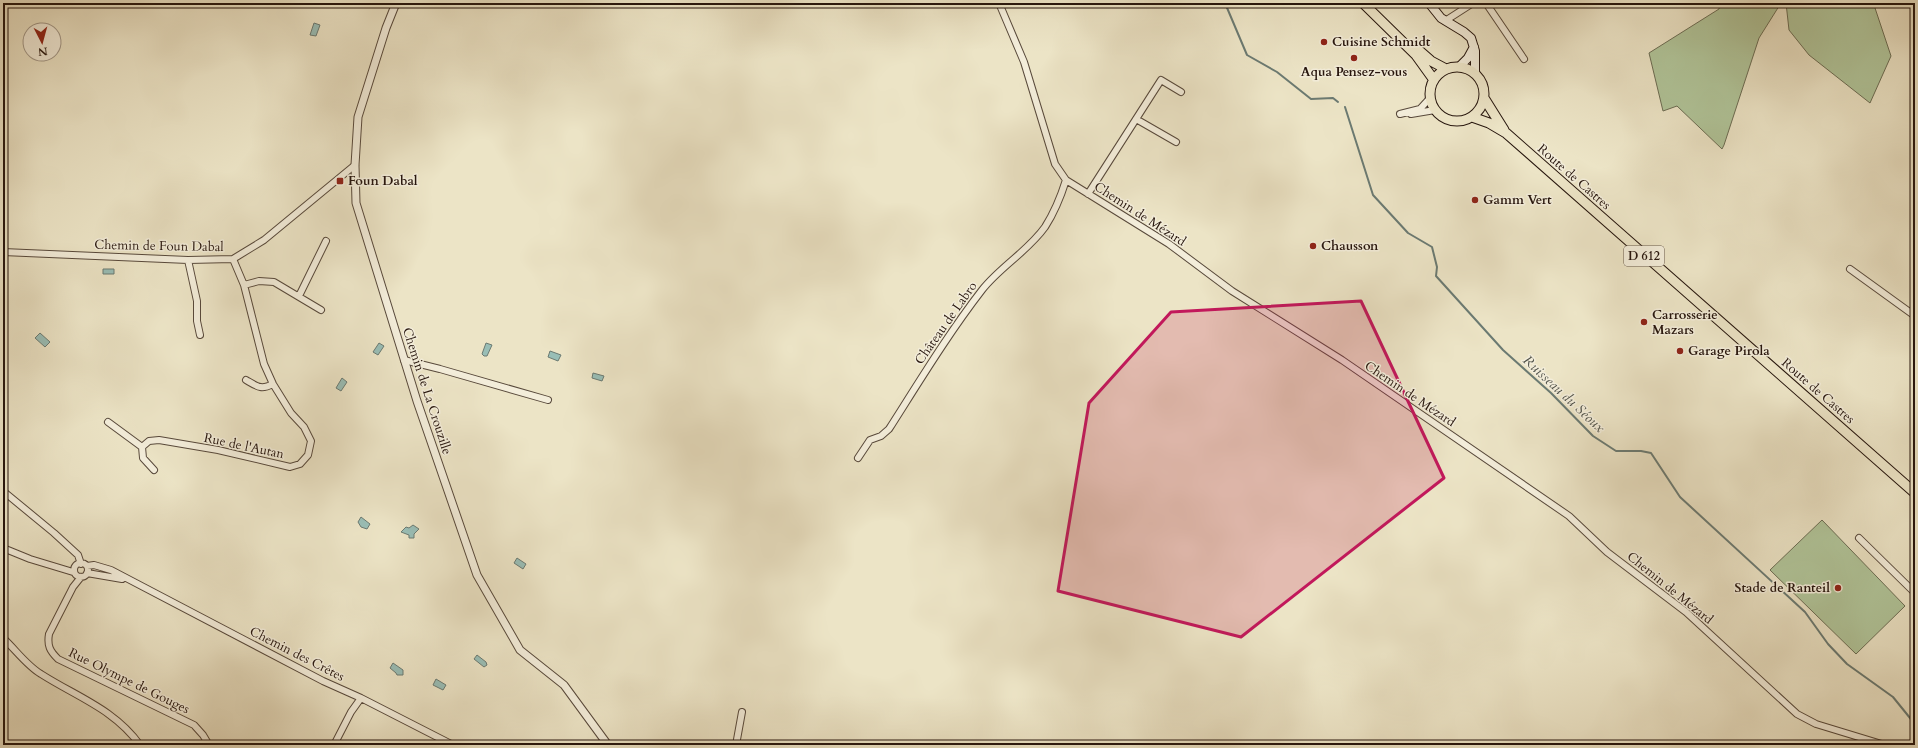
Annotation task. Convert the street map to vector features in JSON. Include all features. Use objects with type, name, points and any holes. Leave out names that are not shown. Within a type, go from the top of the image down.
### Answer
[{"type":"main road","points":[[1363,3],[1416,55],[1434,80]]},
{"type":"main road","points":[[1370,3],[1420,52],[1431,61],[1446,69]]},
{"type":"main road","points":[[1429,3],[1445,21],[1468,34],[1474,46],[1475,73],[1483,86],[1484,98],[1478,112],[1472,117],[1464,120],[1452,121],[1440,116],[1435,110],[1430,97],[1434,80],[1446,69],[1459,67],[1475,73]]},
{"type":"main road","points":[[1459,67],[1468,58],[1474,46]]},
{"type":"main road","name":"Route de Castres","points":[[1484,98],[1506,133]]},
{"type":"main road","name":"Route de Castres","points":[[1472,117],[1489,123],[1506,133],[1915,494]]},
{"type":"street","name":"Chemin de La Crouzille","points":[[396,3],[386,28],[358,117],[355,164],[356,203],[404,360],[477,575],[520,650],[564,685],[608,745]]},
{"type":"street","name":"Chemin de Mézard","points":[[999,3],[1024,62],[1055,164],[1066,180],[1169,244],[1232,291],[1342,360],[1570,516],[1607,552],[1686,612],[1797,714],[1816,724],[1884,745]]},
{"type":"street","points":[[1445,21],[1473,3]]},
{"type":"street","points":[[1486,3],[1524,59]]},
{"type":"street","points":[[1088,194],[1161,80],[1181,92]]},
{"type":"street","points":[[1430,97],[1420,109],[1400,114],[1427,113],[1435,110]]},
{"type":"street","points":[[1136,119],[1176,142]]},
{"type":"street","name":"Chemin de Foun Dabal","points":[[3,252],[188,260],[233,259],[264,240],[355,164]]},
{"type":"street","name":"Château de Labro","points":[[858,458],[870,440],[881,436],[889,429],[967,309],[985,286],[1044,228],[1062,192],[1066,180]]},
{"type":"street","points":[[299,296],[326,241]]},
{"type":"street","name":"Rue de l'Autan","points":[[142,447],[148,441],[159,440],[218,450],[274,465],[290,467],[300,464],[308,455],[310,441],[304,427],[291,413],[273,384],[264,364],[244,285],[233,259]]},
{"type":"street","points":[[188,260],[197,301],[197,321],[200,335]]},
{"type":"street","points":[[1850,269],[1915,316]]},
{"type":"street","points":[[244,285],[259,281],[274,282],[321,310]]},
{"type":"street","points":[[404,360],[548,400]]},
{"type":"street","points":[[246,380],[257,387],[264,388],[273,384]]},
{"type":"street","points":[[108,422],[142,447],[143,458],[154,470]]},
{"type":"street","points":[[3,492],[73,550],[88,570],[87,573],[76,573],[30,559],[3,548]]},
{"type":"street","points":[[1859,538],[1915,593]]},
{"type":"street","points":[[76,573],[84,565]]},
{"type":"street","name":"Chemin des Crêtes","points":[[84,565],[94,565],[111,570],[131,582],[323,681],[362,698],[453,745]]},
{"type":"street","name":"Rue Olympe de Gouges","points":[[76,573],[71,591],[49,634],[48,642],[50,650],[58,659],[194,725],[204,735],[209,745]]},
{"type":"street","name":"Chemin des Crêtes","points":[[87,573],[112,576],[131,582]]},
{"type":"street","points":[[3,638],[39,673],[109,713],[129,730],[140,745]]},
{"type":"street","points":[[334,745],[351,712],[362,698]]},
{"type":"street","points":[[736,745],[742,712]]},
{"type":"highlighted area","points":[[1361,301],[1444,478],[1241,637],[1058,591],[1089,403],[1171,312]]},
{"type":"green space","points":[[1720,3],[1781,3],[1759,38],[1722,149],[1677,106],[1663,111],[1649,53],[1719,9]]},
{"type":"green space","points":[[1786,3],[1878,3],[1875,8],[1891,56],[1870,103],[1809,55],[1789,30]]},
{"type":"green space","name":"Stade de Ranteil","points":[[1822,520],[1905,606],[1856,654],[1770,570]]},
{"type":"water","points":[[314,23],[320,25],[316,36],[310,35]]},
{"type":"water","points":[[103,269],[114,269],[114,274],[103,274]]},
{"type":"water","points":[[40,333],[50,342],[45,347],[35,338]]},
{"type":"water","points":[[379,343],[384,346],[378,355],[373,352]]},
{"type":"water","points":[[486,343],[492,345],[487,356],[484,356],[482,354]]},
{"type":"water","points":[[550,351],[561,355],[558,361],[548,357]]},
{"type":"water","points":[[593,373],[604,376],[602,381],[592,378]]},
{"type":"water","points":[[342,378],[347,382],[341,391],[336,388]]},
{"type":"water","points":[[361,517],[370,524],[367,529],[361,527],[358,522]]},
{"type":"water","points":[[413,525],[419,529],[414,534],[414,538],[409,538],[409,535],[401,532],[406,527],[409,528]]},
{"type":"water","points":[[517,558],[526,564],[523,569],[514,563]]},
{"type":"water","points":[[477,655],[486,662],[487,665],[484,667],[474,659]]},
{"type":"water","points":[[393,663],[403,670],[403,675],[397,675],[390,668]]},
{"type":"water","points":[[436,679],[446,685],[443,690],[433,685]]},
{"type":"waterway","name":"Ruisseau du Séoux","points":[[1225,3],[1247,55],[1277,72],[1311,99],[1333,98],[1338,102]]},
{"type":"waterway","name":"Ruisseau du Séoux","points":[[1345,107],[1373,195],[1408,233],[1432,247],[1437,267],[1436,276],[1503,350],[1551,393],[1593,436],[1616,451],[1641,451],[1651,453],[1680,497],[1805,612],[1828,644],[1847,664],[1893,697],[1915,726]]},
{"type":"place","name":"Cuisine Schmidt","points":[[1324,42]]},
{"type":"place","name":"Aqua Pensez-vous","points":[[1354,58]]},
{"type":"place","name":"Foun Dabal","points":[[340,181]]},
{"type":"place","name":"Gamm Vert","points":[[1475,200]]},
{"type":"place","name":"Chausson","points":[[1313,246]]},
{"type":"place","name":"Carrosserie Mazars","points":[[1644,322]]},
{"type":"place","name":"Garage Pirola","points":[[1680,351]]},
{"type":"place","name":"Stade de Ranteil","points":[[1838,588]]}]
